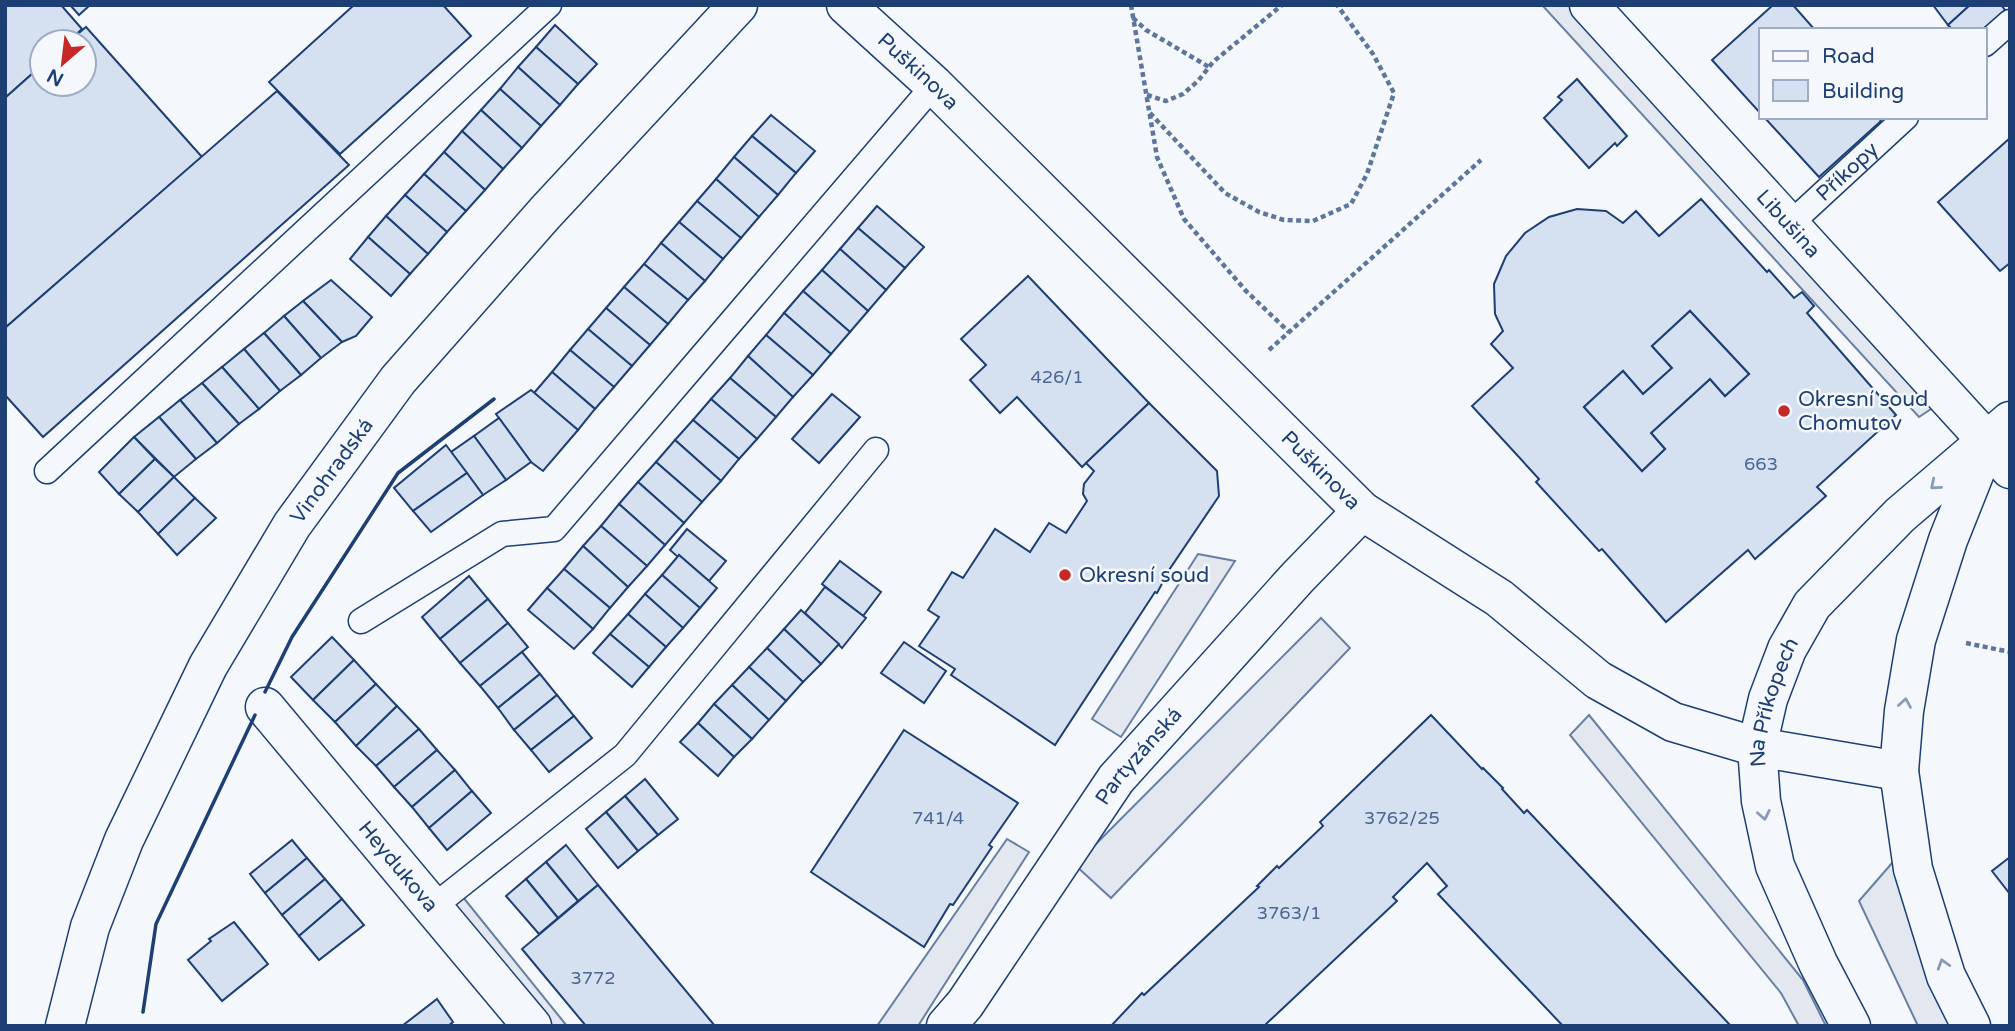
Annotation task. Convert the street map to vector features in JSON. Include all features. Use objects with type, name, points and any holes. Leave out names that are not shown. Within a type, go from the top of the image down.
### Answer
[{"type":"street","name":"Vinohradská","points":[[65,1026],[90,927],[124,840],[208,666],[292,525],[398,380],[545,213],[738,5]]},
{"type":"street","name":"Puškinova","points":[[846,5],[934,85],[1362,512],[1499,598],[1598,680],[1673,722],[1757,747],[1899,771]]},
{"type":"street","name":"Libušina","points":[[1589,5],[1789,225],[2002,444]]},
{"type":"street","name":"Na Příkopech","points":[[1851,1026],[1818,963],[1775,866],[1761,801],[1757,747],[1769,699],[1787,649],[1812,605],[1899,515],[2002,444]]},
{"type":"street","points":[[1971,1026],[1946,976],[1913,869],[1899,771],[1904,711],[1916,640],[1948,540],[2002,444]]},
{"type":"street","name":"Partyzánská","points":[[965,1018],[1116,779],[1297,578],[1362,512]]},
{"type":"street","name":"Heydukova","points":[[265,707],[532,1026]]},
{"type":"lane","points":[[47,471],[550,5]]},
{"type":"lane","points":[[1987,42],[2010,22]]},
{"type":"lane","points":[[361,621],[502,534],[554,529],[934,85]]},
{"type":"lane","name":"Příkopy","points":[[1789,225],[1904,119]]},
{"type":"lane","points":[[433,906],[625,755],[876,450]]},
{"type":"path","points":[[1131,5],[1157,157],[1184,219],[1246,291],[1289,332]]},
{"type":"path","points":[[1147,95],[1166,101],[1184,94],[1209,67],[1282,5]]},
{"type":"path","points":[[1150,113],[1225,193],[1259,212],[1284,220],[1313,220],[1351,204],[1367,174],[1395,93],[1373,54],[1337,5]]},
{"type":"path","points":[[1132,18],[1146,30],[1209,67]]},
{"type":"path","points":[[1266,353],[1480,160]]},
{"type":"path","points":[[1960,641],[2010,652]]},
{"type":"shaded area","points":[[1542,5],[1574,5],[1940,403],[1919,417]]},
{"type":"shaded area","points":[[1198,554],[1235,561],[1121,737],[1092,719]]},
{"type":"shaded area","points":[[1321,618],[1350,648],[1111,898],[1075,865]]},
{"type":"shaded area","points":[[1589,715],[1803,980],[1826,1026],[1799,1026],[1781,993],[1570,735]]},
{"type":"shaded area","points":[[1007,839],[1029,852],[918,1026],[877,1026]]},
{"type":"shaded area","points":[[1899,855],[1961,1026],[1918,1026],[1859,901]]},
{"type":"shaded area","points":[[454,886],[567,1026],[537,1026],[435,903]]},
{"type":"building","points":[[5,5],[61,5],[81,28],[28,28],[28,77],[5,98]]},
{"type":"building","points":[[70,5],[90,5],[79,15]]},
{"type":"building","points":[[354,5],[443,5],[471,36],[340,154],[269,82]]},
{"type":"building","points":[[1773,5],[1793,5],[1813,28],[1759,28],[1759,112],[1712,60]]},
{"type":"building","points":[[1933,5],[1970,5],[1948,25]]},
{"type":"building","points":[[1970,5],[2001,5],[2005,10],[1986,28],[1951,28],[1948,25]]},
{"type":"building","points":[[555,25],[597,64],[578,84],[536,47]]},
{"type":"building","points":[[98,40],[202,157],[5,328],[5,98],[28,77],[28,98],[98,98]]},
{"type":"building","points":[[536,47],[578,84],[560,105],[518,67]]},
{"type":"building","points":[[518,67],[560,105],[541,126],[500,89]]},
{"type":"building","points":[[1577,79],[1627,136],[1617,146],[1615,143],[1589,168],[1544,118],[1562,100],[1558,97]]},
{"type":"building","points":[[500,89],[541,126],[522,148],[481,110]]},
{"type":"building","points":[[277,91],[349,165],[43,437],[5,395],[5,328]]},
{"type":"building","points":[[481,110],[522,148],[503,169],[462,131]]},
{"type":"building","points":[[771,115],[815,151],[796,173],[752,136]]},
{"type":"building","points":[[1766,119],[1880,119],[1881,121],[1819,177]]},
{"type":"building","points":[[462,131],[503,169],[485,190],[444,152]]},
{"type":"building","points":[[752,136],[796,173],[778,195],[734,157]]},
{"type":"building","points":[[2010,138],[2010,263],[2000,271],[1938,202]]},
{"type":"building","points":[[444,152],[485,190],[466,211],[424,174]]},
{"type":"building","points":[[734,157],[778,195],[759,217],[716,179]]},
{"type":"building","points":[[424,174],[466,211],[447,232],[405,195]]},
{"type":"building","points":[[716,179],[759,217],[741,238],[697,201]]},
{"type":"building","points":[[405,195],[447,232],[428,254],[386,216]]},
{"type":"building","name":"Okresní soud Chomutov","points":[[1701,199],[1794,298],[1802,292],[1814,306],[1807,313],[1896,415],[1817,487],[1826,496],[1755,559],[1748,550],[1666,622],[1602,549],[1599,551],[1536,482],[1539,479],[1472,406],[1513,368],[1491,344],[1503,331],[1495,314],[1494,284],[1506,256],[1525,233],[1549,217],[1577,209],[1606,211],[1623,223],[1636,211],[1659,236]],"holes":[[[1690,311],[1749,374],[1725,396],[1710,379],[1651,433],[1665,449],[1642,471],[1584,407],[1623,371],[1643,394],[1672,368],[1652,346]]]},
{"type":"building","points":[[697,201],[741,238],[723,259],[679,222]]},
{"type":"building","points":[[877,206],[924,247],[905,268],[858,228]]},
{"type":"building","points":[[386,216],[428,254],[410,274],[368,237]]},
{"type":"building","points":[[679,222],[723,259],[705,281],[661,243]]},
{"type":"building","points":[[858,228],[905,268],[886,290],[840,249]]},
{"type":"building","points":[[368,237],[410,274],[391,296],[350,259]]},
{"type":"building","points":[[661,243],[705,281],[688,300],[644,264]]},
{"type":"building","points":[[840,249],[886,290],[868,311],[822,270]]},
{"type":"building","points":[[644,264],[688,300],[668,324],[624,287]]},
{"type":"building","points":[[822,270],[868,311],[850,332],[803,291]]},
{"type":"building","points":[[1028,276],[1149,403],[1082,467],[1017,397],[1000,413],[970,380],[986,365],[961,339]]},
{"type":"building","points":[[331,280],[372,317],[356,336],[342,342],[303,301]]},
{"type":"building","points":[[624,287],[668,324],[650,345],[606,308]]},
{"type":"building","points":[[803,291],[850,332],[831,354],[784,313]]},
{"type":"building","points":[[303,301],[342,342],[321,358],[284,316]]},
{"type":"building","points":[[606,308],[650,345],[632,366],[588,329]]},
{"type":"building","points":[[1690,311],[1749,374],[1725,396],[1710,379],[1651,433],[1665,449],[1642,471],[1584,407],[1623,371],[1643,394],[1672,368],[1652,346]]},
{"type":"building","points":[[784,313],[831,354],[813,375],[766,335]]},
{"type":"building","points":[[284,316],[321,358],[301,375],[264,333]]},
{"type":"building","points":[[588,329],[632,366],[614,387],[570,350]]},
{"type":"building","points":[[264,333],[301,375],[280,391],[244,349]]},
{"type":"building","points":[[766,335],[813,375],[793,397],[748,356]]},
{"type":"building","points":[[244,349],[280,391],[259,409],[222,367]]},
{"type":"building","points":[[570,350],[614,387],[595,409],[552,372]]},
{"type":"building","points":[[748,356],[793,397],[776,417],[730,378]]},
{"type":"building","points":[[222,367],[259,409],[239,424],[202,383]]},
{"type":"building","points":[[552,372],[595,409],[578,430],[534,393]]},
{"type":"building","points":[[730,378],[776,417],[757,439],[711,399]]},
{"type":"building","points":[[202,383],[239,424],[217,443],[180,400]]},
{"type":"building","points":[[531,390],[578,430],[543,471],[531,462],[496,414]]},
{"type":"building","points":[[832,394],[860,417],[819,463],[792,439]]},
{"type":"building","points":[[711,399],[757,439],[739,459],[693,420]]},
{"type":"building","points":[[180,400],[217,443],[196,459],[159,417]]},
{"type":"building","name":"Okresní soud","points":[[1149,403],[1217,471],[1219,496],[1055,745],[951,675],[955,669],[919,646],[939,617],[928,610],[952,572],[963,578],[995,529],[1030,552],[1049,523],[1066,533],[1087,501],[1083,494],[1084,484],[1094,471],[1086,463]]},
{"type":"building","points":[[159,417],[196,459],[174,477],[134,437]]},
{"type":"building","points":[[499,418],[531,462],[506,480],[474,436]]},
{"type":"building","points":[[693,420],[739,459],[721,481],[675,440]]},
{"type":"building","points":[[474,436],[506,480],[483,495],[451,452]]},
{"type":"building","points":[[134,437],[155,459],[119,494],[99,472]]},
{"type":"building","points":[[675,440],[721,481],[702,502],[656,462]]},
{"type":"building","points":[[446,445],[467,473],[413,511],[394,488]]},
{"type":"building","points":[[155,459],[174,477],[138,512],[119,494]]},
{"type":"building","points":[[656,462],[702,502],[684,523],[638,482]]},
{"type":"building","points":[[467,473],[483,495],[431,532],[413,511]]},
{"type":"building","points":[[174,477],[195,498],[158,534],[138,512]]},
{"type":"building","points":[[638,482],[684,523],[665,545],[619,504]]},
{"type":"building","points":[[195,498],[216,518],[177,555],[158,534]]},
{"type":"building","points":[[619,504],[665,545],[647,566],[601,526]]},
{"type":"building","points":[[601,526],[647,566],[628,587],[583,546]]},
{"type":"building","points":[[687,529],[726,561],[709,581],[670,550]]},
{"type":"building","points":[[583,546],[628,587],[610,608],[564,569]]},
{"type":"building","points":[[679,555],[717,588],[700,608],[662,575]]},
{"type":"building","points":[[840,561],[881,592],[863,616],[822,584]]},
{"type":"building","points":[[564,569],[610,608],[593,629],[547,588]]},
{"type":"building","points":[[662,575],[700,608],[683,628],[645,594]]},
{"type":"building","points":[[469,576],[488,599],[440,639],[422,617]]},
{"type":"building","points":[[825,587],[866,618],[842,648],[805,613]]},
{"type":"building","points":[[547,588],[593,629],[574,649],[528,610]]},
{"type":"building","points":[[645,594],[683,628],[666,647],[628,614]]},
{"type":"building","points":[[488,599],[508,623],[460,663],[440,639]]},
{"type":"building","points":[[801,610],[839,644],[821,664],[784,629]]},
{"type":"building","points":[[628,614],[666,647],[649,667],[610,634]]},
{"type":"building","points":[[508,623],[528,647],[480,686],[460,663]]},
{"type":"building","points":[[784,629],[821,664],[803,682],[767,648]]},
{"type":"building","points":[[610,634],[649,667],[632,687],[593,653]]},
{"type":"building","points":[[332,637],[354,660],[313,700],[291,677]]},
{"type":"building","points":[[904,642],[946,671],[924,703],[881,673]]},
{"type":"building","points":[[767,648],[803,682],[786,701],[749,667]]},
{"type":"building","points":[[522,652],[540,674],[498,708],[480,686]]},
{"type":"building","points":[[354,660],[376,684],[335,722],[313,700]]},
{"type":"building","points":[[749,667],[786,701],[769,720],[732,685]]},
{"type":"building","points":[[540,674],[557,695],[514,730],[498,708]]},
{"type":"building","points":[[376,684],[397,706],[356,746],[335,722]]},
{"type":"building","points":[[732,685],[769,720],[752,739],[714,704]]},
{"type":"building","points":[[557,695],[574,716],[531,750],[514,730]]},
{"type":"building","points":[[714,704],[752,739],[734,757],[698,723]]},
{"type":"building","points":[[397,706],[419,729],[376,766],[356,746]]},
{"type":"building","points":[[1431,715],[1524,813],[1527,810],[1731,1026],[1563,1026],[1438,894],[1447,886],[1427,863],[1393,897],[1397,901],[1264,1026],[1111,1026],[1142,993],[1144,995],[1259,887],[1257,886],[1277,866],[1279,868],[1323,826],[1320,822]]},
{"type":"building","points":[[574,716],[592,738],[549,772],[531,750]]},
{"type":"building","points":[[698,723],[734,757],[718,776],[680,742]]},
{"type":"building","points":[[419,729],[437,750],[394,787],[376,766]]},
{"type":"building","points":[[904,730],[1018,803],[989,845],[992,847],[953,905],[950,904],[924,947],[811,872]]},
{"type":"building","points":[[437,750],[455,770],[412,807],[394,787]]},
{"type":"building","points":[[455,770],[472,791],[429,828],[412,807]]},
{"type":"building","points":[[645,779],[678,819],[658,835],[625,796]]},
{"type":"building","points":[[472,791],[491,813],[447,850],[429,828]]},
{"type":"building","points":[[625,796],[658,835],[638,851],[606,812]]},
{"type":"building","points":[[606,812],[638,851],[618,868],[586,829]]},
{"type":"building","points":[[292,840],[307,858],[265,893],[250,874]]},
{"type":"building","points":[[566,845],[598,885],[578,901],[546,862]]},
{"type":"building","points":[[2010,857],[2010,894],[1992,871]]},
{"type":"building","points":[[307,858],[325,879],[282,915],[265,893]]},
{"type":"building","points":[[546,862],[578,901],[558,918],[526,879]]},
{"type":"building","points":[[325,879],[342,899],[299,936],[282,915]]},
{"type":"building","points":[[526,879],[558,918],[539,934],[506,896]]},
{"type":"building","points":[[598,885],[715,1026],[586,1026],[522,949]]},
{"type":"building","points":[[342,899],[364,925],[319,960],[299,936]]},
{"type":"building","points":[[234,922],[268,964],[222,1001],[188,960],[211,941],[209,939]]},
{"type":"building","points":[[437,999],[453,1022],[448,1026],[402,1026]]},
{"type":"wall","points":[[265,692],[292,637],[398,473],[494,399]]},
{"type":"wall","points":[[143,1012],[156,924],[255,715]]},
{"type":"place","name":"Okresní soud Chomutov","points":[[1784,411]]},
{"type":"place","name":"Okresní soud","points":[[1065,575]]}]
